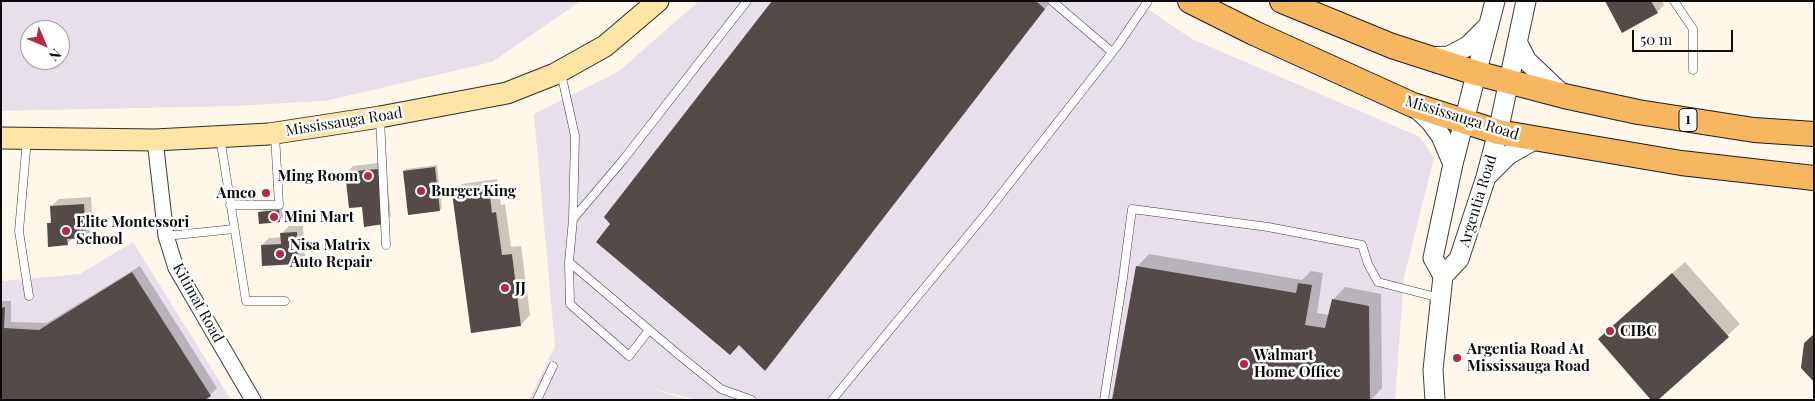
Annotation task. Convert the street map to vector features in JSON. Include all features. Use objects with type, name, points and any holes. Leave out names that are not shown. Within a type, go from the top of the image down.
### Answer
[{"type":"main road","name":"Mississauga Road","points":[[1,138],[155,140],[220,138],[275,133],[380,118],[507,93],[561,71],[605,46],[658,1]]},
{"type":"main road","name":"Mississauga Road","points":[[1190,1],[1254,33],[1413,105],[1498,132],[1681,163],[1814,178]]},
{"type":"main road","name":"1","points":[[1282,1],[1392,46],[1476,73],[1564,96],[1696,122],[1754,130],[1814,134]]},
{"type":"street","name":"Argentia Road","points":[[1443,276],[1433,258],[1453,164],[1495,1]]},
{"type":"street","name":"Argentia Road","points":[[1434,400],[1433,370],[1443,276],[1459,259],[1486,177],[1498,132],[1526,1]]},
{"type":"street","points":[[1426,57],[1449,56],[1468,46],[1490,24]]},
{"type":"street","points":[[1517,42],[1527,61],[1564,96]]},
{"type":"street","points":[[1413,105],[1430,121],[1441,136],[1453,164]]},
{"type":"street","points":[[1486,177],[1508,155],[1536,139]]},
{"type":"street","name":"Kitimat Road","points":[[155,140],[166,236],[176,268],[253,400]]},
{"type":"lane","points":[[573,219],[623,160],[747,1]]},
{"type":"lane","points":[[1052,1],[1112,52]]},
{"type":"lane","points":[[832,400],[988,212],[1112,52],[1148,1]]},
{"type":"lane","points":[[1674,1],[1693,29],[1693,70]]},
{"type":"lane","points":[[561,71],[575,136],[573,219],[568,262],[570,304],[629,356],[649,330]]},
{"type":"lane","points":[[380,118],[386,245]]},
{"type":"lane","points":[[230,206],[279,205],[275,133]]},
{"type":"lane","points":[[220,138],[246,301],[285,301]]},
{"type":"lane","points":[[27,139],[19,231],[29,296]]},
{"type":"lane","points":[[1104,400],[1132,209],[1224,220],[1362,245],[1368,264],[1378,282],[1440,298]]},
{"type":"lane","points":[[166,236],[234,229]]},
{"type":"lane","points":[[568,262],[721,389],[752,400]]},
{"type":"lane","points":[[537,400],[553,366]]},
{"type":"shaded area","points":[[1,1],[581,1],[492,62],[325,101],[231,106],[1,111]]},
{"type":"shaded area","points":[[699,1],[1136,1],[1192,39],[1420,137],[1434,158],[1404,277],[1395,400],[697,400],[647,387],[688,400],[529,400],[555,346],[534,114],[619,71]]},
{"type":"shaded area","points":[[133,242],[231,400],[1,400],[1,270],[3,281],[80,274]]},
{"type":"building","points":[[772,1],[1036,1],[1045,9],[765,371],[739,345],[730,355],[596,242],[610,224],[604,217]]},
{"type":"building","points":[[1605,1],[1651,1],[1658,13],[1622,33]]},
{"type":"building","name":"Burger King","points":[[435,167],[440,211],[408,215],[403,171]]},
{"type":"building","points":[[378,169],[384,224],[364,227],[362,207],[349,208],[345,172]]},
{"type":"building","points":[[489,188],[492,213],[496,212],[502,255],[512,254],[521,326],[471,333],[452,193]]},
{"type":"building","name":"Elite Montessori School","points":[[84,204],[86,238],[67,239],[68,245],[48,247],[47,223],[51,223],[50,206]]},
{"type":"building","points":[[279,210],[280,222],[259,224],[258,212]]},
{"type":"building","name":"Nisa Matrix Auto Repair","points":[[297,232],[298,264],[262,266],[261,245],[281,244],[280,233]]},
{"type":"building","name":"Walmart Home Office","points":[[1136,266],[1296,293],[1298,283],[1312,285],[1305,325],[1325,328],[1332,299],[1369,306],[1370,400],[1112,400]]},
{"type":"building","points":[[132,272],[211,396],[205,400],[1,400],[1,308],[5,307],[4,328],[39,330]]},
{"type":"building","points":[[1672,273],[1729,337],[1658,400],[1651,400],[1598,339]]},
{"type":"building","points":[[1814,334],[1814,382],[1801,368],[1804,343]]},
{"type":"place","name":"Ming Room","points":[[368,176]]},
{"type":"place","name":"Burger King","points":[[421,191]]},
{"type":"place","name":"Amco","points":[[266,193]]},
{"type":"place","name":"Mini Mart","points":[[274,217]]},
{"type":"place","name":"Elite Montessori School","points":[[66,231]]},
{"type":"place","name":"Nisa Matrix Auto Repair","points":[[280,254]]},
{"type":"place","name":"JJ","points":[[505,288]]},
{"type":"place","name":"CIBC","points":[[1610,331]]},
{"type":"place","name":"Argentia Road At Mississauga Road","points":[[1457,358]]},
{"type":"place","name":"Walmart Home Office","points":[[1244,364]]}]
